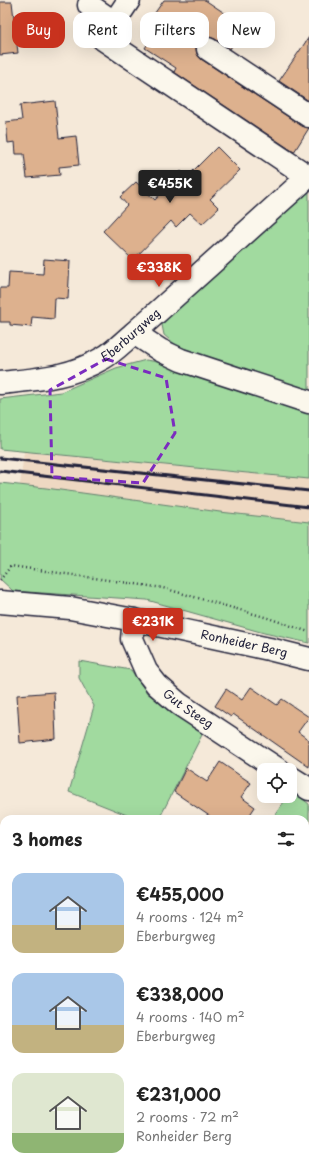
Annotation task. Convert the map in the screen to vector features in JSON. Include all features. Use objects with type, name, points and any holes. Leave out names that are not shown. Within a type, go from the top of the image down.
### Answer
[{"type":"street","points":[[121,12],[129,0]]},
{"type":"street","points":[[89,5],[99,12]]},
{"type":"street","points":[[117,48],[309,176]]},
{"type":"street","points":[[208,48],[309,116]]},
{"type":"street","name":"Eberburgweg","points":[[0,383],[37,380],[70,374],[104,358],[134,333],[309,176]]},
{"type":"street","points":[[134,333],[160,350],[181,360],[309,402]]},
{"type":"street","name":"Ronheider Berg","points":[[0,602],[70,608],[306,656]]},
{"type":"street","name":"Gut Steeg","points":[[134,620],[132,638],[146,671],[158,686],[178,704],[269,763]]},
{"type":"street","points":[[297,781],[309,789]]},
{"type":"path","points":[[0,580],[11,566],[163,588],[268,618],[309,632]]},
{"type":"highlighted area","points":[[106,359],[166,378],[175,433],[143,483],[52,477],[50,390]]},
{"type":"shaded area","points":[[24,452],[309,479],[309,522],[220,512],[20,485]]},
{"type":"green space","points":[[309,187],[309,393],[183,351],[164,335],[162,325],[184,299]]},
{"type":"green space","points":[[146,360],[176,365],[309,408],[309,479],[0,449],[0,399],[61,392],[116,368]]},
{"type":"green space","points":[[0,483],[220,512],[309,522],[309,643],[264,633],[147,600],[13,591],[0,579]]},
{"type":"green space","points":[[79,661],[131,670],[147,693],[204,731],[161,815],[127,815],[69,792],[94,706],[79,678]]},
{"type":"green space","points":[[297,795],[309,804],[309,815],[275,815],[283,803],[297,803]]},
{"type":"building","points":[[164,0],[205,0],[223,12],[217,12],[217,40],[209,37],[209,12],[156,12]]},
{"type":"building","points":[[0,2],[12,2],[12,48],[17,48],[18,53],[0,55]]},
{"type":"building","points":[[309,37],[309,101],[279,81]]},
{"type":"building","points":[[145,48],[196,48],[197,54],[201,59],[302,126],[309,128],[294,152],[174,72],[176,68]]},
{"type":"building","points":[[55,101],[59,138],[76,136],[79,165],[59,167],[60,175],[27,178],[24,154],[16,154],[15,142],[8,143],[6,122],[22,120],[20,105]]},
{"type":"building","points":[[217,147],[240,170],[210,199],[219,208],[202,224],[190,213],[176,227],[171,221],[133,260],[103,231],[127,205],[120,197],[136,182],[155,200],[181,171],[187,177]]},
{"type":"building","points":[[44,259],[70,261],[68,299],[55,298],[54,319],[32,317],[31,327],[10,325],[10,322],[0,322],[0,288],[8,288],[9,272],[43,274]]},
{"type":"building","points":[[251,687],[277,705],[282,699],[309,717],[298,732],[309,740],[309,767],[233,714],[231,717],[215,706],[226,689],[242,700]]},
{"type":"building","points":[[54,692],[56,739],[20,743],[17,695]]},
{"type":"building","points":[[220,762],[251,783],[241,797],[255,807],[250,815],[208,815],[174,792],[186,768],[207,782]]},
{"type":"railway","points":[[0,458],[309,491]]},
{"type":"railway","points":[[0,471],[309,507]]}]
